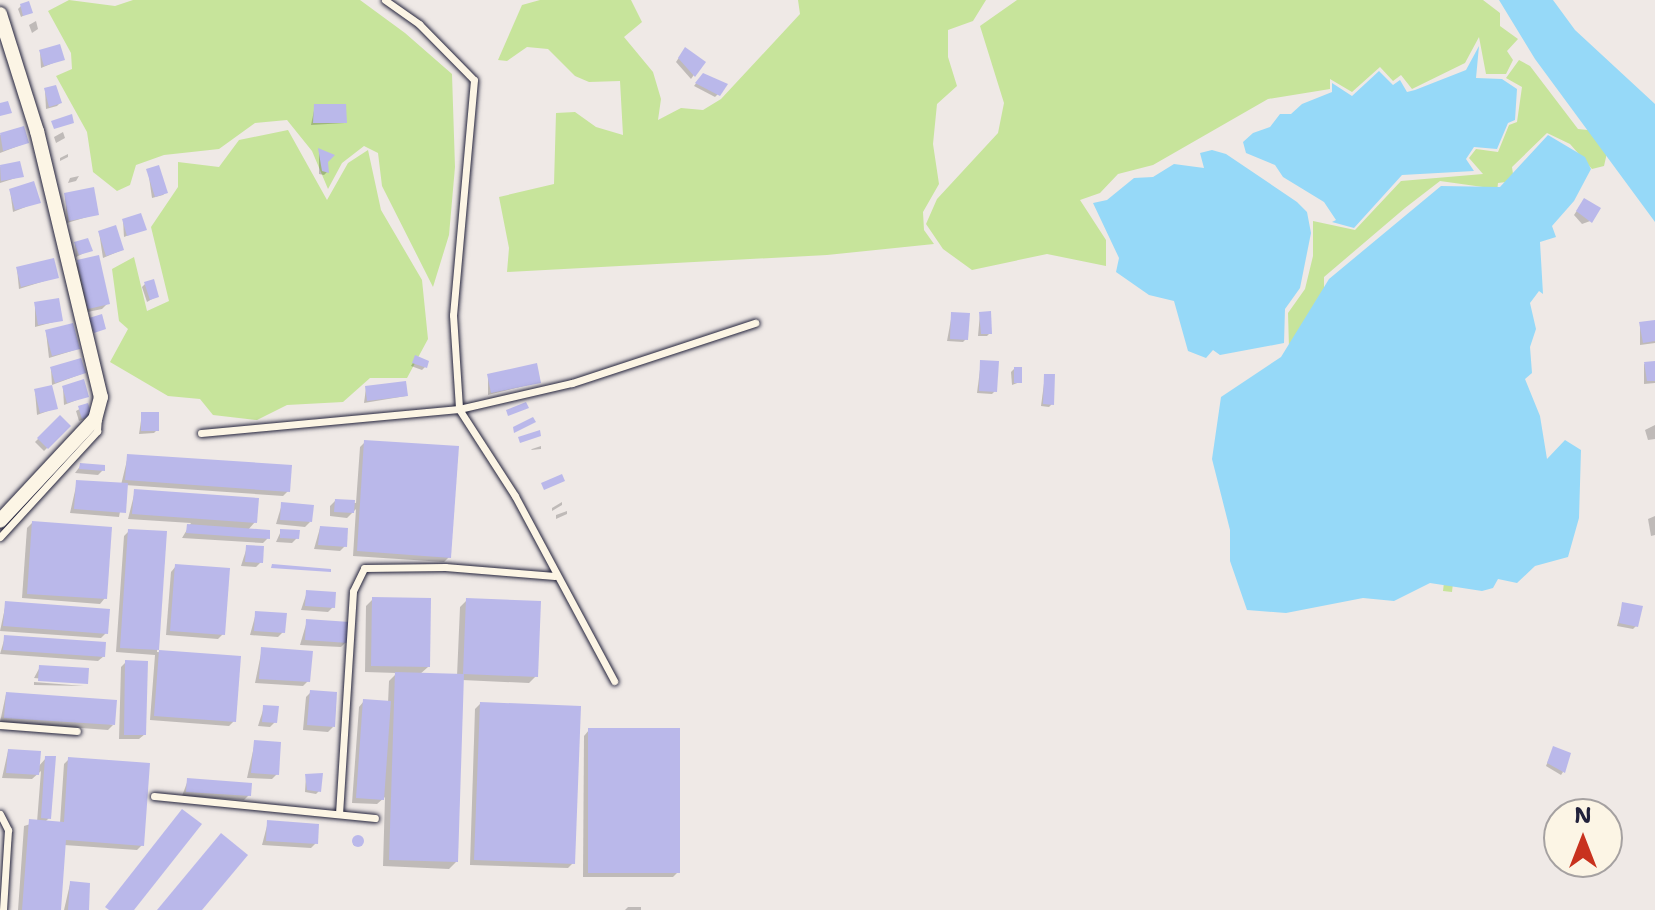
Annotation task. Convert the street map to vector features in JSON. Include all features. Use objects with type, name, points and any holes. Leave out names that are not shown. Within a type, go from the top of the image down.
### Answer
[{"type":"street","points":[[0,14],[37,131],[101,387],[97,413],[0,521]]},
{"type":"lane","points":[[385,0],[419,24],[474,80],[453,315],[459,409],[515,496],[555,576],[614,681]]},
{"type":"lane","points":[[201,433],[459,409],[572,383],[755,323]]},
{"type":"lane","points":[[0,537],[97,431],[97,413]]},
{"type":"lane","points":[[339,814],[353,591],[364,568],[431,566],[555,576]]},
{"type":"lane","points":[[0,725],[77,731]]},
{"type":"lane","points":[[154,796],[375,818]]},
{"type":"lane","points":[[0,814],[8,830],[3,910]]},
{"type":"green space","points":[[69,0],[115,6],[133,0],[360,0],[405,33],[452,74],[455,167],[449,235],[433,287],[382,186],[378,153],[364,146],[342,163],[328,189],[312,151],[287,120],[255,123],[219,149],[164,155],[136,165],[130,185],[117,191],[93,172],[87,132],[56,76],[72,69],[71,53],[48,11]]},
{"type":"green space","points":[[540,0],[631,0],[642,22],[624,37],[653,72],[661,99],[658,120],[681,108],[703,110],[721,99],[800,14],[798,0],[986,0],[973,21],[948,30],[948,57],[957,86],[937,104],[933,144],[939,184],[923,212],[924,230],[934,244],[827,255],[507,272],[509,248],[499,197],[554,184],[556,113],[575,112],[596,127],[623,135],[620,81],[589,82],[575,76],[548,49],[527,47],[507,61],[498,60],[522,5]]},
{"type":"green space","points":[[1017,0],[1483,0],[1500,13],[1500,26],[1518,39],[1507,51],[1513,60],[1506,74],[1486,74],[1479,37],[1465,63],[1412,89],[1401,75],[1393,81],[1380,67],[1352,92],[1330,79],[1330,89],[1268,99],[1153,165],[1118,174],[1100,193],[1080,200],[1106,240],[1106,266],[1047,254],[972,270],[943,249],[926,224],[937,199],[998,133],[1004,103],[980,26]]},
{"type":"green space","points":[[1519,60],[1530,66],[1578,129],[1597,131],[1607,153],[1604,166],[1592,169],[1570,144],[1547,133],[1512,167],[1514,181],[1498,183],[1452,592],[1443,591],[1490,188],[1440,181],[1405,208],[1324,277],[1324,296],[1289,348],[1288,313],[1305,289],[1313,256],[1313,221],[1355,230],[1401,181],[1483,174],[1469,158],[1476,149],[1498,152],[1509,125],[1517,122],[1522,87],[1506,78]]},
{"type":"green space","points":[[288,130],[327,200],[348,163],[368,150],[381,210],[422,280],[428,339],[407,378],[370,378],[343,402],[287,405],[257,420],[213,415],[200,399],[168,396],[110,362],[128,329],[119,321],[112,269],[134,257],[147,311],[169,301],[151,227],[178,187],[178,162],[219,167],[239,140]]},
{"type":"water","points":[[1499,0],[1553,0],[1575,30],[1655,104],[1655,222],[1535,59]]},
{"type":"water","points":[[1479,46],[1476,78],[1502,79],[1517,89],[1515,120],[1508,123],[1497,149],[1474,147],[1466,159],[1474,171],[1402,175],[1354,228],[1332,222],[1336,220],[1324,202],[1283,177],[1275,165],[1246,153],[1243,142],[1253,133],[1270,127],[1280,114],[1291,114],[1302,104],[1332,92],[1332,83],[1352,96],[1379,71],[1393,85],[1400,80],[1407,92],[1415,90],[1466,70]]},
{"type":"water","points":[[1548,135],[1585,157],[1591,169],[1574,201],[1552,226],[1556,237],[1540,242],[1543,294],[1539,291],[1530,303],[1536,329],[1530,347],[1532,373],[1525,379],[1540,416],[1547,459],[1565,440],[1581,450],[1579,518],[1568,557],[1535,566],[1517,583],[1498,579],[1493,588],[1482,591],[1430,583],[1394,601],[1363,598],[1286,613],[1247,610],[1230,561],[1230,530],[1212,459],[1221,397],[1281,357],[1329,279],[1441,186],[1500,187]]},
{"type":"water","points":[[1212,150],[1226,154],[1297,202],[1307,212],[1311,233],[1300,288],[1285,309],[1284,343],[1220,355],[1213,350],[1206,358],[1188,351],[1174,301],[1149,295],[1116,272],[1119,258],[1093,203],[1107,200],[1134,178],[1153,177],[1174,164],[1204,168],[1200,153]]},
{"type":"building","points":[[29,1],[33,13],[23,16],[20,4]]},
{"type":"building","points":[[60,44],[65,60],[44,66],[39,50]]},
{"type":"building","points":[[685,47],[706,62],[695,77],[678,58]]},
{"type":"building","points":[[703,73],[728,84],[720,96],[695,83]]},
{"type":"building","points":[[56,85],[62,103],[49,107],[44,88]]},
{"type":"building","points":[[8,101],[12,113],[0,116],[0,103]]},
{"type":"building","points":[[314,104],[346,104],[347,123],[313,123]]},
{"type":"building","points":[[72,114],[74,123],[54,129],[51,121]]},
{"type":"building","points":[[24,126],[29,143],[3,151],[0,133]]},
{"type":"building","points":[[318,148],[335,155],[328,162],[329,173],[322,171]]},
{"type":"building","points":[[20,161],[24,177],[1,181],[0,165]]},
{"type":"building","points":[[159,165],[168,193],[155,197],[146,169]]},
{"type":"building","points":[[34,181],[41,203],[15,210],[9,189]]},
{"type":"building","points":[[94,187],[99,215],[69,221],[64,193]]},
{"type":"building","points":[[1584,198],[1601,208],[1592,223],[1576,211]]},
{"type":"building","points":[[141,213],[147,230],[127,236],[122,219]]},
{"type":"building","points":[[116,225],[124,250],[106,256],[98,231]]},
{"type":"building","points":[[88,238],[93,251],[79,255],[74,242]]},
{"type":"building","points":[[99,255],[110,304],[88,309],[77,260]]},
{"type":"building","points":[[54,258],[59,278],[21,287],[16,267]]},
{"type":"building","points":[[154,279],[159,297],[150,300],[144,282]]},
{"type":"building","points":[[59,298],[63,321],[38,325],[34,302]]},
{"type":"building","points":[[991,311],[992,334],[981,334],[979,312]]},
{"type":"building","points":[[951,312],[970,313],[968,340],[950,339]]},
{"type":"building","points":[[102,314],[106,329],[94,333],[89,318]]},
{"type":"building","points":[[1655,320],[1655,341],[1643,343],[1639,322]]},
{"type":"building","points":[[73,323],[80,349],[52,356],[45,330]]},
{"type":"building","points":[[415,355],[429,361],[427,368],[412,363]]},
{"type":"building","points":[[81,358],[86,373],[55,383],[50,367]]},
{"type":"building","points":[[980,360],[999,361],[997,392],[979,391]]},
{"type":"building","points":[[1655,361],[1655,381],[1647,381],[1644,362]]},
{"type":"building","points":[[537,363],[541,383],[491,393],[487,374]]},
{"type":"building","points":[[1014,367],[1022,367],[1022,383],[1014,383]]},
{"type":"building","points":[[1044,374],[1055,374],[1054,405],[1043,404]]},
{"type":"building","points":[[84,379],[89,397],[67,403],[62,386]]},
{"type":"building","points":[[406,381],[408,396],[367,401],[365,386]]},
{"type":"building","points":[[52,385],[58,409],[40,413],[34,389]]},
{"type":"building","points":[[526,402],[529,408],[508,416],[506,410]]},
{"type":"building","points":[[88,403],[92,416],[82,419],[78,406]]},
{"type":"building","points":[[141,412],[159,412],[159,431],[141,431]]},
{"type":"building","points":[[60,415],[71,426],[48,449],[37,438]]},
{"type":"building","points":[[533,417],[536,422],[514,433],[513,427]]},
{"type":"building","points":[[540,430],[541,436],[520,443],[518,437]]},
{"type":"building","points":[[364,440],[459,446],[451,558],[357,551]]},
{"type":"building","points":[[127,454],[292,465],[290,492],[125,480]]},
{"type":"building","points":[[80,463],[105,465],[105,471],[79,469]]},
{"type":"building","points":[[562,474],[565,481],[544,490],[541,483]]},
{"type":"building","points":[[76,480],[128,483],[126,513],[74,509]]},
{"type":"building","points":[[134,489],[259,498],[257,523],[132,514]]},
{"type":"building","points":[[335,499],[355,500],[354,513],[334,512]]},
{"type":"building","points":[[281,502],[314,505],[312,522],[280,520]]},
{"type":"building","points":[[32,521],[112,527],[107,599],[27,594]]},
{"type":"building","points":[[187,524],[270,530],[270,539],[186,533]]},
{"type":"building","points":[[320,526],[348,528],[347,547],[318,545]]},
{"type":"building","points":[[128,529],[167,531],[159,650],[120,648]]},
{"type":"building","points":[[280,529],[300,530],[299,539],[280,538]]},
{"type":"building","points":[[246,545],[264,546],[263,563],[245,562]]},
{"type":"building","points":[[175,564],[230,568],[225,635],[170,631]]},
{"type":"building","points":[[272,564],[331,569],[331,572],[271,568]]},
{"type":"building","points":[[306,590],[336,592],[335,608],[305,606]]},
{"type":"building","points":[[372,597],[431,598],[430,667],[371,666]]},
{"type":"building","points":[[466,598],[541,601],[538,677],[463,674]]},
{"type":"building","points":[[5,601],[110,609],[108,634],[3,626]]},
{"type":"building","points":[[1622,602],[1643,606],[1638,627],[1619,623]]},
{"type":"building","points":[[255,611],[287,613],[285,633],[254,631]]},
{"type":"building","points":[[306,619],[350,622],[348,643],[305,640]]},
{"type":"building","points":[[4,635],[106,642],[105,657],[3,650]]},
{"type":"building","points":[[261,647],[313,651],[310,682],[259,679]]},
{"type":"building","points":[[159,650],[241,656],[236,722],[154,716]]},
{"type":"building","points":[[125,660],[148,661],[146,735],[124,735]]},
{"type":"building","points":[[39,665],[89,668],[88,684],[38,681]]},
{"type":"building","points":[[395,672],[464,674],[458,862],[389,860]]},
{"type":"building","points":[[310,690],[337,692],[335,727],[307,725]]},
{"type":"building","points":[[6,692],[117,700],[115,725],[4,718]]},
{"type":"building","points":[[363,699],[391,701],[384,800],[356,798]]},
{"type":"building","points":[[480,702],[581,706],[575,864],[474,860]]},
{"type":"building","points":[[263,705],[279,706],[277,723],[262,722]]},
{"type":"building","points":[[588,728],[680,728],[680,873],[588,873]]},
{"type":"building","points":[[254,740],[281,742],[279,775],[251,773]]},
{"type":"building","points":[[1553,746],[1571,753],[1565,773],[1547,763]]},
{"type":"building","points":[[8,749],[41,751],[39,775],[6,773]]},
{"type":"building","points":[[45,756],[56,756],[51,819],[41,818]]},
{"type":"building","points":[[68,757],[150,763],[144,846],[66,840],[61,910],[22,910],[29,819],[64,822]]},
{"type":"building","points":[[323,773],[321,792],[307,790],[305,774]]},
{"type":"building","points":[[187,778],[252,783],[251,796],[186,792]]},
{"type":"building","points":[[182,809],[202,824],[134,910],[109,910],[105,907]]},
{"type":"building","points":[[267,820],[319,824],[318,844],[266,841]]},
{"type":"building","points":[[221,833],[248,855],[202,910],[157,910]]},
{"type":"building","points":[[353,836],[363,836],[363,846],[353,846]]},
{"type":"building","points":[[70,881],[90,883],[89,910],[68,910]]}]
